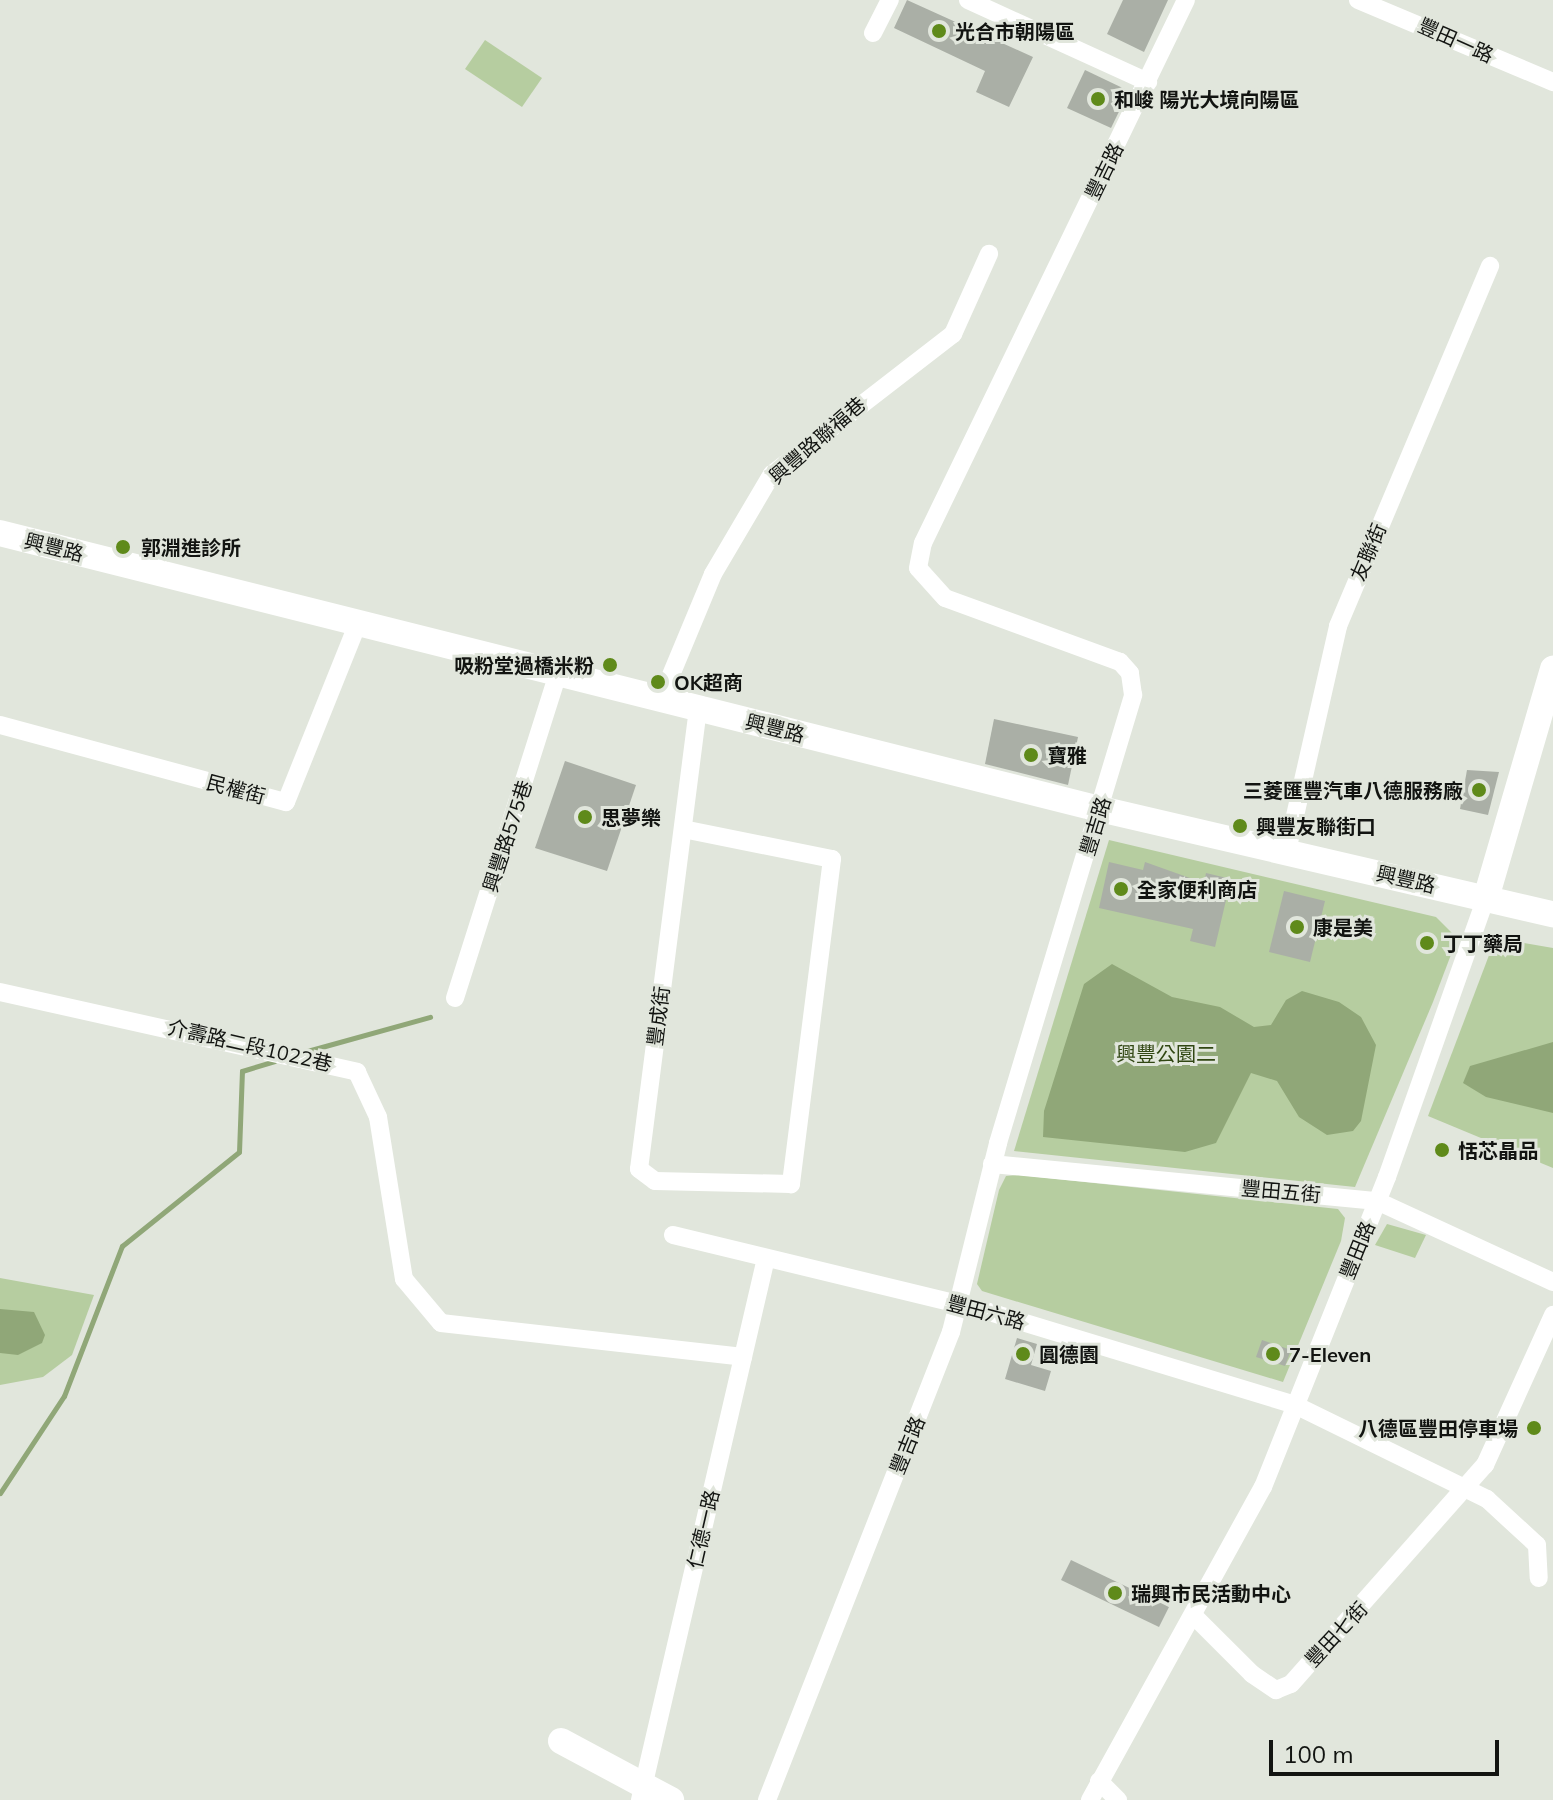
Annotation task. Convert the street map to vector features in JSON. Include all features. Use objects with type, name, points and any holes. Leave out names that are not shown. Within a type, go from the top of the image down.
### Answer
[{"type":"main road","name":"興豐路","points":[[0,533],[1100,809],[1553,914]]},
{"type":"main road","name":"豐田路","points":[[1486,898],[1553,669]]},
{"type":"main road","points":[[561,1741],[642,1792],[671,1800]]},
{"type":"street","points":[[873,33],[890,0]]},
{"type":"street","points":[[968,0],[1005,8],[1148,82]]},
{"type":"street","name":"豐吉路","points":[[767,1800],[959,1304],[992,1164],[1133,695],[1130,673],[1120,662],[945,598],[918,568],[923,543],[1186,0]]},
{"type":"street","name":"豐田一路","points":[[1358,0],[1553,82]]},
{"type":"street","name":"興豐路聯福巷","points":[[661,699],[713,574],[772,474],[953,334],[989,254]]},
{"type":"street","name":"友聯街","points":[[1287,851],[1338,626],[1490,266]]},
{"type":"street","name":"民權街","points":[[0,725],[286,802],[358,623]]},
{"type":"street","name":"興豐路575巷","points":[[455,998],[558,673]]},
{"type":"street","name":"豐成街","points":[[683,829],[832,859],[791,1184],[655,1181],[639,1169],[698,708]]},
{"type":"street","name":"豐田路","points":[[1090,1800],[1242,1531],[1377,1201],[1486,898]]},
{"type":"street","name":"介壽路二段1022巷","points":[[0,992],[295,1055],[357,1072],[369,1091],[404,1279],[441,1323],[743,1357]]},
{"type":"street","name":"豐田五街","points":[[992,1164],[1377,1201],[1553,1282]]},
{"type":"street","name":"豐田六路","points":[[673,1235],[959,1304],[1295,1405],[1487,1499],[1537,1545],[1539,1578]]},
{"type":"street","name":"仁德一路","points":[[642,1792],[766,1258]]},
{"type":"street","points":[[1467,1490],[1485,1465],[1553,1315]]},
{"type":"street","name":"豐田七街","points":[[1194,1616],[1252,1674],[1276,1690],[1284,1688],[1467,1490]]},
{"type":"street","points":[[1099,1781],[1118,1800]]},
{"type":"green space","points":[[485,40],[542,78],[522,107],[465,69]]},
{"type":"green space","name":"興豐公園二","points":[[1109,840],[1436,917],[1452,933],[1452,952],[1433,1002],[1355,1187],[1014,1151]]},
{"type":"green space","points":[[1501,939],[1553,948],[1553,1168],[1428,1116],[1491,950]]},
{"type":"green space","points":[[1006,1176],[1338,1209],[1345,1218],[1341,1241],[1283,1382],[982,1291],[977,1284],[999,1190]]},
{"type":"green space","points":[[1387,1224],[1426,1235],[1415,1258],[1375,1245]]},
{"type":"green space","points":[[0,1278],[94,1295],[72,1355],[43,1377],[0,1385]]},
{"type":"shaded area","points":[[1112,964],[1172,997],[1220,1007],[1254,1027],[1271,1025],[1286,1000],[1302,991],[1339,1002],[1361,1017],[1376,1045],[1361,1121],[1353,1131],[1327,1135],[1299,1117],[1277,1081],[1251,1073],[1216,1143],[1185,1152],[1043,1137],[1044,1111],[1084,984]]},
{"type":"shaded area","points":[[1553,1042],[1553,1113],[1486,1097],[1463,1083],[1470,1066]]},
{"type":"shaded area","points":[[0,1309],[34,1312],[45,1335],[42,1343],[18,1355],[0,1353]]},
{"type":"building","points":[[907,0],[1033,57],[1009,107],[976,92],[985,71],[894,28]]},
{"type":"building","points":[[1123,0],[1168,0],[1144,52],[1107,34]]},
{"type":"building","name":"和峻 陽光大境向陽區","points":[[1085,70],[1129,91],[1111,128],[1067,108]]},
{"type":"building","name":"寶雅","points":[[994,719],[1078,737],[1068,785],[985,764]]},
{"type":"building","name":"思夢樂","points":[[565,761],[636,785],[607,871],[535,848]]},
{"type":"building","name":"三菱匯豐汽車八德服務廠","points":[[1467,770],[1499,772],[1488,815],[1460,809]]},
{"type":"building","points":[[1109,862],[1143,870],[1145,862],[1204,883],[1206,873],[1231,879],[1215,947],[1190,941],[1193,929],[1099,908]]},
{"type":"building","name":"康是美","points":[[1284,891],[1325,901],[1310,962],[1269,952]]},
{"type":"building","name":"圓德園","points":[[1017,1338],[1037,1344],[1031,1365],[1051,1371],[1045,1391],[1005,1379]]},
{"type":"building","name":"7-Eleven","points":[[1262,1340],[1291,1350],[1285,1366],[1256,1357]]},
{"type":"building","name":"瑞興市民活動中心","points":[[1071,1560],[1169,1607],[1159,1627],[1061,1580]]},
{"type":"waterway","points":[[300,1053],[430,1017]]},
{"type":"waterway","points":[[0,1493],[64,1396],[122,1246],[239,1152],[242,1071],[275,1061]]},
{"type":"place","name":"光合市朝陽區","points":[[939,31]]},
{"type":"place","name":"和峻 陽光大境向陽區","points":[[1098,99]]},
{"type":"place","name":"郭淵進診所","points":[[123,547]]},
{"type":"place","name":"吸粉堂過橋米粉","points":[[610,665]]},
{"type":"place","name":"OK超商","points":[[658,682]]},
{"type":"place","name":"寶雅","points":[[1031,755]]},
{"type":"place","name":"三菱匯豐汽車八德服務廠","points":[[1479,790]]},
{"type":"place","name":"思夢樂","points":[[585,817]]},
{"type":"place","name":"興豐友聯街口","points":[[1240,826]]},
{"type":"place","name":"全家便利商店","points":[[1121,889]]},
{"type":"place","name":"康是美","points":[[1297,927]]},
{"type":"place","name":"丁丁藥局","points":[[1427,943]]},
{"type":"place","name":"恬芯晶品","points":[[1442,1150]]},
{"type":"place","name":"圓德園","points":[[1023,1354]]},
{"type":"place","name":"7-Eleven","points":[[1273,1354]]},
{"type":"place","name":"八德區豐田停車場","points":[[1534,1428]]},
{"type":"place","name":"瑞興市民活動中心","points":[[1115,1593]]}]
